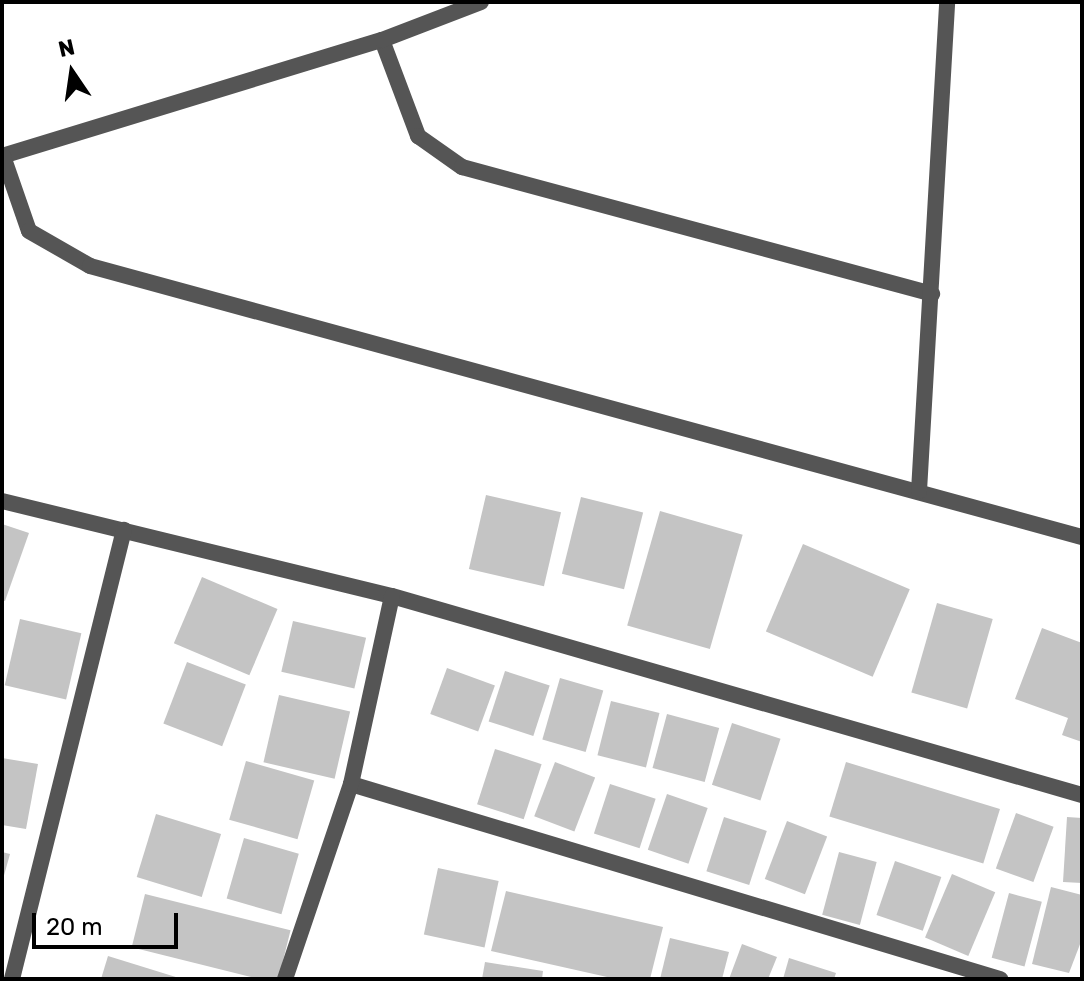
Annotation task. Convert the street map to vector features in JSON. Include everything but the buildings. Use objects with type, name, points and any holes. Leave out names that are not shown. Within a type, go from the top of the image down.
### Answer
[{"type":"street","points":[[481,2],[382,40],[2,156],[29,231],[90,266],[1082,537]]},
{"type":"street","points":[[919,491],[947,2]]},
{"type":"street","points":[[382,40],[418,136],[462,167],[932,294]]},
{"type":"street","points":[[2,501],[392,596],[1082,795]]},
{"type":"street","points":[[12,979],[124,530]]},
{"type":"street","points":[[285,979],[351,784],[392,596]]},
{"type":"street","points":[[351,784],[1000,979]]}]
